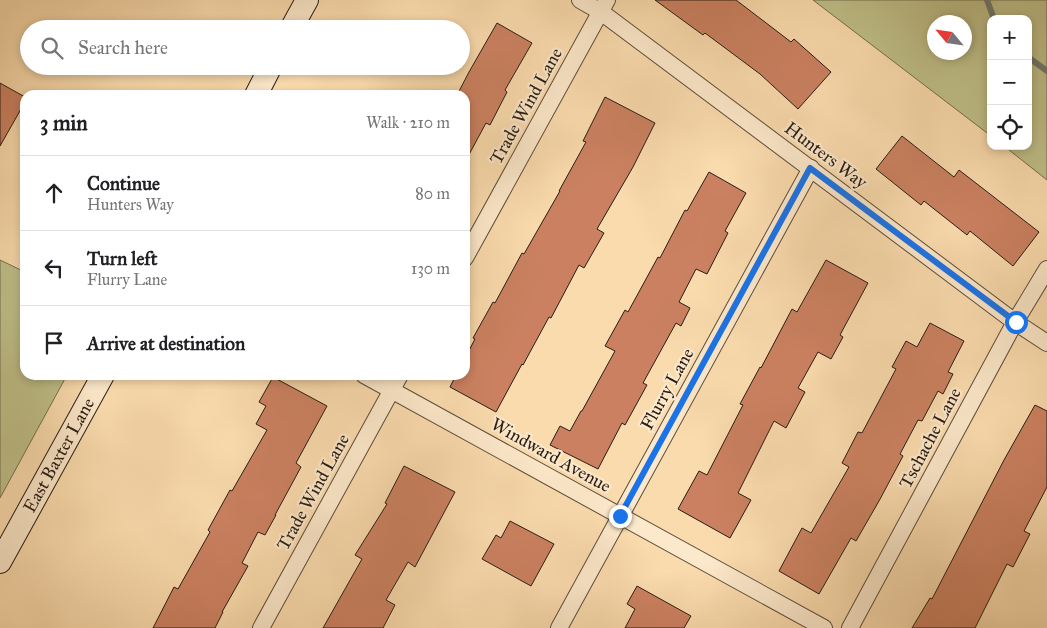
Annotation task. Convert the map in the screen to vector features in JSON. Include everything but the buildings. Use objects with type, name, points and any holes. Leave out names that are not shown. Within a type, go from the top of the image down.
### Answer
[{"type":"main road","points":[[296,20],[307,0]]},
{"type":"main road","points":[[259,90],[266,75]]},
{"type":"main road","name":"East Baxter Lane","points":[[0,562],[101,380]]},
{"type":"street","name":"Hunters Way","points":[[580,0],[604,6],[810,168],[1016,322],[1047,343]]},
{"type":"street","name":"Trade Wind Lane","points":[[470,249],[604,6]]},
{"type":"street","name":"Flurry Lane","points":[[559,628],[810,168]]},
{"type":"street","name":"Tschache Lane","points":[[850,628],[1016,322],[1047,269]]},
{"type":"street","name":"Windward Avenue","points":[[373,380],[824,628]]},
{"type":"street","name":"Trade Wind Lane","points":[[261,628],[397,380]]},
{"type":"green space","points":[[813,0],[1047,0],[1047,180],[1009,150],[1032,150],[1032,15],[987,15],[987,133]]},
{"type":"green space","points":[[0,260],[20,270],[20,380],[64,380],[0,498]]},
{"type":"waterway","points":[[987,0],[993,15]]},
{"type":"waterway","points":[[1032,60],[1047,71]]},
{"type":"route","points":[[620,516],[810,168],[1016,322]]}]
